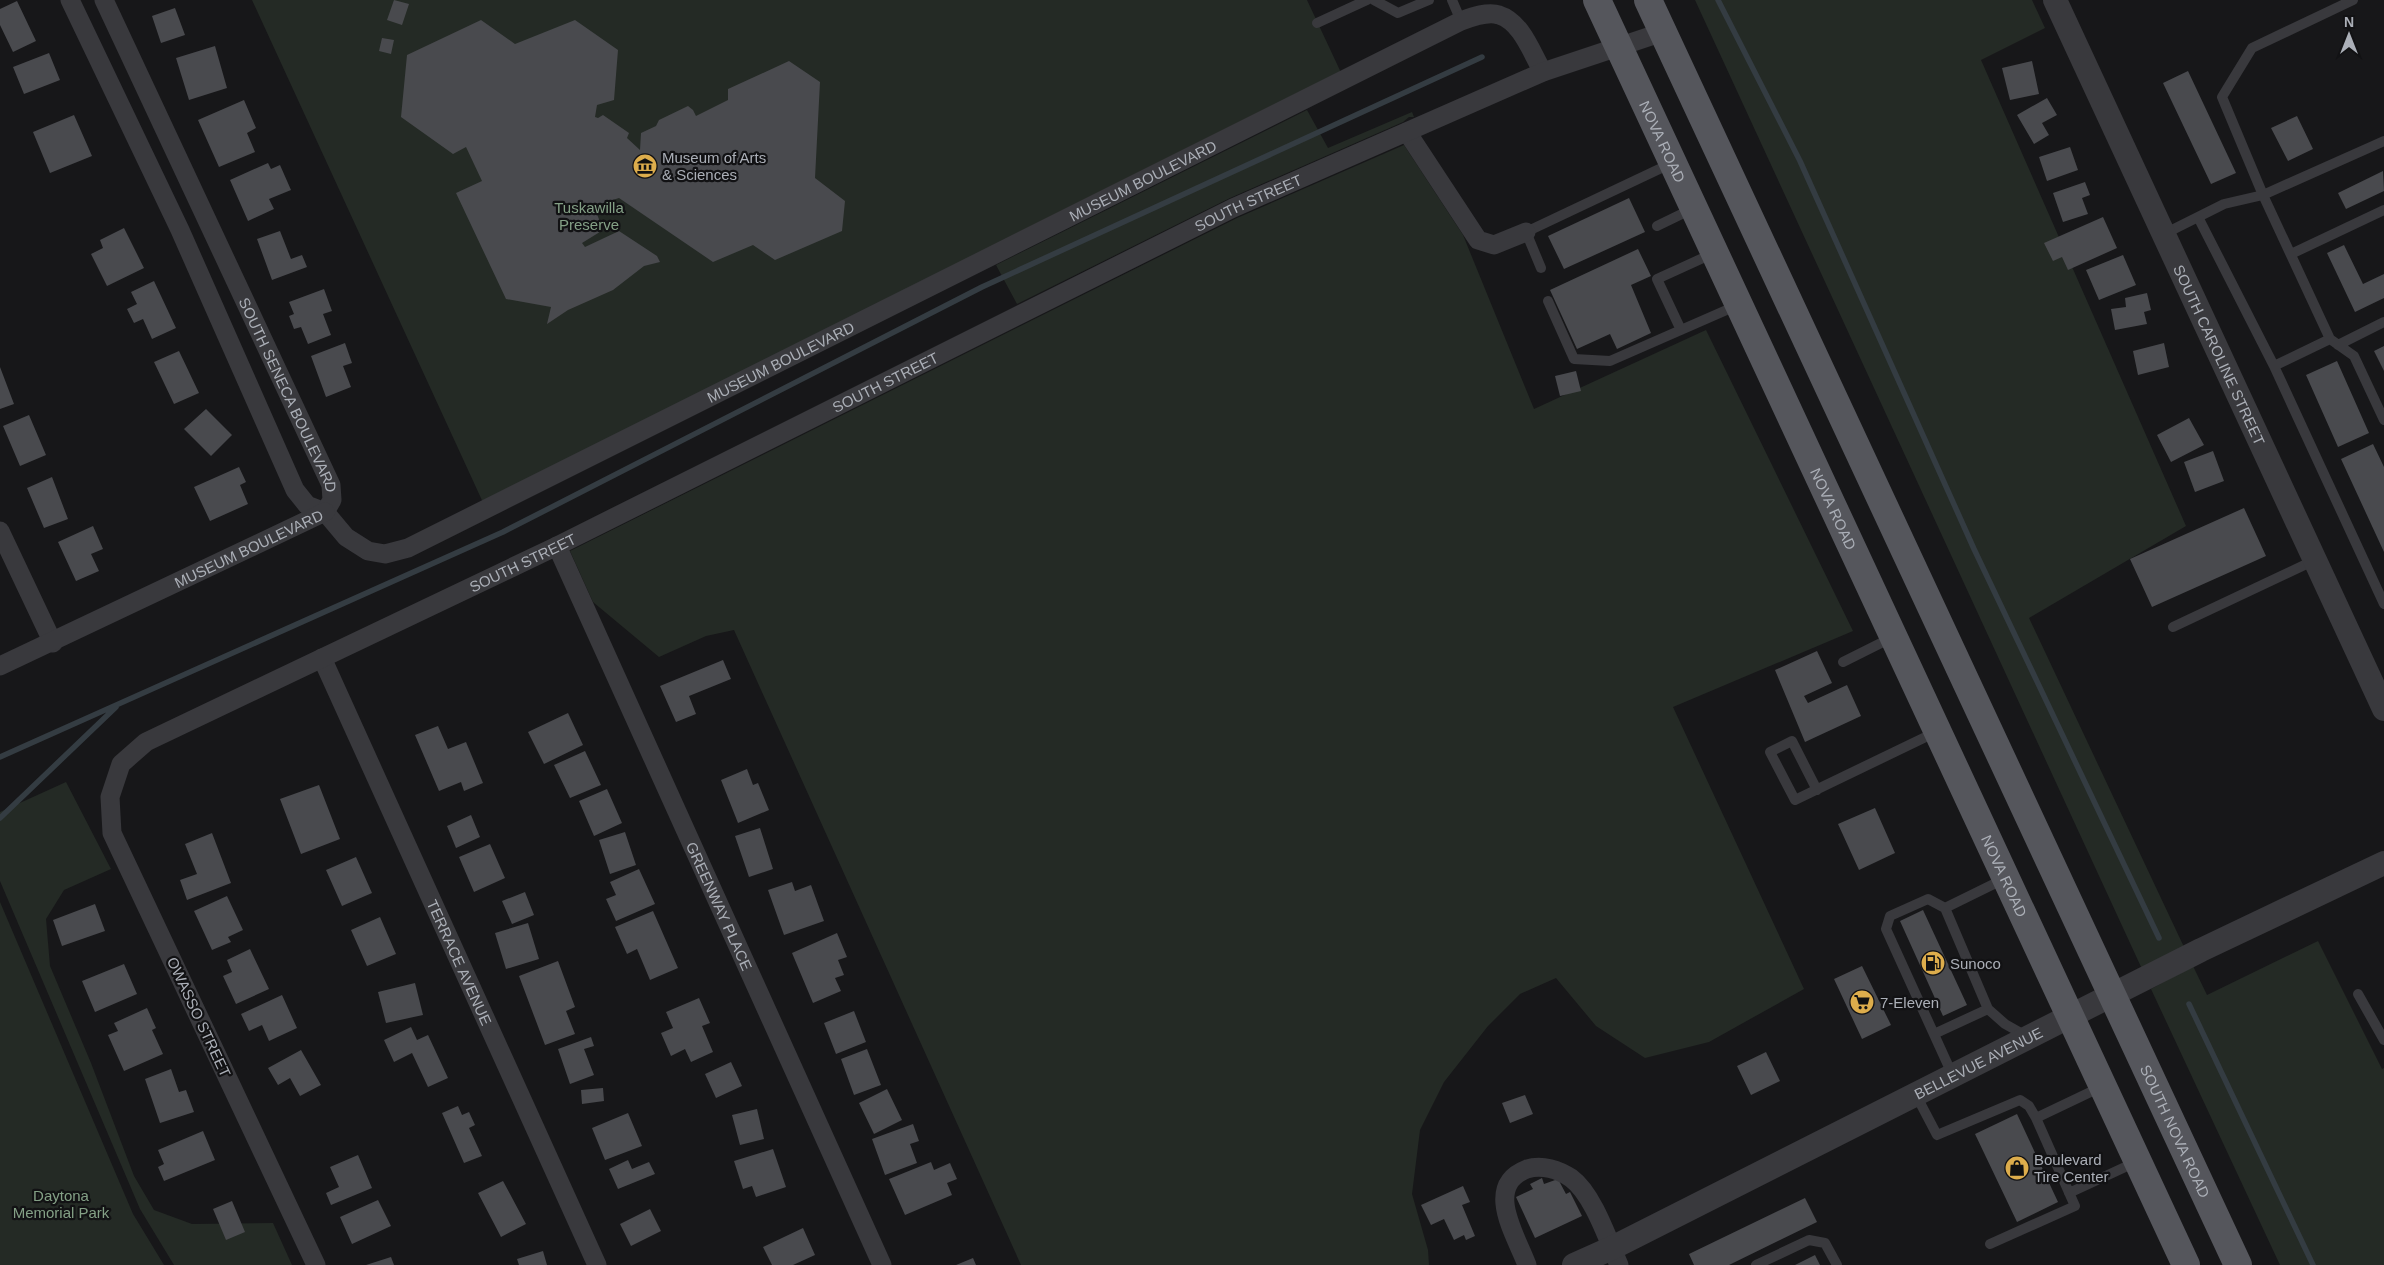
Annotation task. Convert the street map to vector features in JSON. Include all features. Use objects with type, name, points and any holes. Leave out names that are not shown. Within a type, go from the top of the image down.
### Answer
[{"type":"main road","name":"NOVA ROAD","points":[[1597,0],[2070,1017]]},
{"type":"main road","points":[[1648,0],[2112,997]]},
{"type":"main road","name":"SOUTH NOVA ROAD","points":[[2112,997],[2238,1265]]},
{"type":"main road","points":[[2070,1017],[2186,1265]]},
{"type":"street","name":"SOUTH SENECA BOULEVARD","points":[[70,0],[180,230],[295,490],[307,504],[325,512],[332,500],[331,485],[104,0]]},
{"type":"street","name":"SOUTH CAROLINE STREET","points":[[2056,0],[2315,560],[2382,697]]},
{"type":"street","name":"MUSEUM BOULEVARD","points":[[0,666],[53,643],[325,512],[346,537],[368,551],[385,554],[408,548],[1461,20],[1482,14],[1499,15],[1519,29],[1543,72]]},
{"type":"street","name":"SOUTH STREET","points":[[121,764],[146,742],[557,546],[1234,208],[1543,72],[1663,32]]},
{"type":"street","points":[[1407,132],[1478,240],[1494,245],[1526,232]]},
{"type":"street","points":[[180,230],[206,218]]},
{"type":"street","points":[[0,531],[53,643]]},
{"type":"street","name":"GREENWAY PLACE","points":[[557,546],[882,1265]]},
{"type":"street","name":"TERRACE AVENUE","points":[[322,658],[597,1265]]},
{"type":"street","name":"OWASSO STREET","points":[[121,764],[110,797],[112,833],[316,1265]]},
{"type":"street","name":"BELLEVUE AVENUE","points":[[1574,1265],[1616,1257],[1953,1076],[2112,997],[2201,950],[2384,863]]},
{"type":"street","points":[[1527,1265],[1504,1205],[1503,1194],[1511,1178],[1528,1169],[1540,1167],[1557,1170],[1572,1179],[1584,1192],[1616,1257]]},
{"type":"lane","points":[[1317,23],[1367,0]]},
{"type":"lane","points":[[1374,0],[1398,13],[1429,0]]},
{"type":"lane","points":[[1452,0],[1461,20]]},
{"type":"lane","points":[[2352,0],[2252,48],[2222,97],[2291,254],[2334,342],[2354,356],[2384,420]]},
{"type":"lane","points":[[2164,234],[2224,204],[2264,194],[2384,141]]},
{"type":"lane","points":[[1541,268],[1526,232],[1673,163]]},
{"type":"lane","points":[[1657,226],[1694,208]]},
{"type":"lane","points":[[2291,254],[2384,210]]},
{"type":"lane","points":[[2198,217],[2274,366],[2384,604]]},
{"type":"lane","points":[[1681,330],[1657,279],[1714,252]]},
{"type":"lane","points":[[1548,301],[1574,359],[1610,361],[1739,305]]},
{"type":"lane","points":[[2274,366],[2384,322]]},
{"type":"lane","points":[[2173,627],[2315,560]]},
{"type":"lane","points":[[1843,662],[1893,637]]},
{"type":"lane","points":[[1817,790],[1792,741],[1770,752],[1795,800],[1817,790],[1937,732]]},
{"type":"lane","points":[[1945,908],[2005,879]]},
{"type":"lane","points":[[1953,1076],[1886,929],[1890,916],[1928,899],[1945,908],[1988,1009],[2005,1024],[2029,1038]]},
{"type":"lane","points":[[2358,994],[2384,1040]]},
{"type":"lane","points":[[1934,1034],[1988,1009]]},
{"type":"lane","points":[[2036,1118],[2102,1086]]},
{"type":"lane","points":[[1916,1095],[1937,1135],[2020,1100],[2029,1106],[2036,1118],[2075,1206],[1990,1244]]},
{"type":"lane","points":[[2068,1193],[2137,1161]]},
{"type":"lane","points":[[1756,1265],[1809,1240],[1825,1243],[1837,1265]]},
{"type":"green space","name":"Tuskawilla Preserve","points":[[252,0],[1307,0],[1344,79],[486,509]]},
{"type":"green space","points":[[1695,0],[2032,0],[2045,28],[1981,60],[2186,526],[2029,618],[2184,947],[2142,969]]},
{"type":"green space","points":[[1307,110],[1328,148],[1412,112],[1414,117],[1409,117],[1403,122],[1230,198],[1017,304],[996,265]]},
{"type":"green space","points":[[1404,145],[1463,235],[1534,409],[1706,330],[1853,631],[1673,707],[1804,989],[1709,1042],[1645,1058],[1596,1026],[1556,978],[1520,994],[1488,1026],[1444,1082],[1420,1130],[1412,1194],[1428,1250],[1429,1265],[1021,1265],[734,630],[706,636],[659,657],[593,602],[570,551],[1237,218]]},
{"type":"green space","points":[[66,782],[111,869],[64,890],[46,919],[50,966],[91,1063],[134,1176],[154,1210],[192,1224],[273,1223],[292,1265],[174,1265],[140,1209],[0,881],[0,812]]},
{"type":"green space","name":"Daytona Memorial Park","points":[[0,902],[133,1214],[164,1265],[0,1265]]},
{"type":"green space","points":[[2318,941],[2382,1069],[2384,1068],[2384,1265],[2280,1265],[2151,989],[2193,966],[2207,995]]},
{"type":"building","points":[[394,0],[409,4],[402,25],[387,20]]},
{"type":"building","points":[[17,1],[36,41],[13,52],[0,25],[0,9]]},
{"type":"building","points":[[175,8],[185,35],[161,43],[152,16]]},
{"type":"building","name":"Museum of Arts & Sciences","points":[[481,20],[515,44],[575,20],[618,50],[614,100],[597,105],[595,117],[598,118],[603,115],[629,133],[627,138],[640,150],[641,133],[656,126],[659,120],[688,106],[696,116],[728,100],[728,89],[789,61],[820,82],[815,178],[845,201],[842,231],[775,260],[753,245],[713,262],[619,198],[594,206],[603,230],[582,243],[585,247],[619,231],[657,256],[660,262],[644,266],[613,290],[568,310],[547,324],[551,307],[506,299],[456,193],[482,181],[466,147],[453,154],[401,117],[407,55]]},
{"type":"building","points":[[382,38],[394,40],[391,54],[379,51]]},
{"type":"building","points":[[215,46],[227,88],[189,100],[176,58]]},
{"type":"building","points":[[49,53],[60,80],[24,94],[13,67]]},
{"type":"building","points":[[2032,61],[2039,94],[2010,100],[2002,68]]},
{"type":"building","points":[[2188,71],[2236,173],[2211,184],[2163,83]]},
{"type":"building","points":[[2047,98],[2057,115],[2042,123],[2049,135],[2034,144],[2017,115]]},
{"type":"building","points":[[244,100],[256,128],[247,133],[255,152],[219,167],[198,120]]},
{"type":"building","points":[[74,115],[92,156],[50,173],[33,132]]},
{"type":"building","points":[[2297,116],[2313,149],[2288,161],[2271,128]]},
{"type":"building","points":[[2070,147],[2078,170],[2047,181],[2039,157]]},
{"type":"building","points":[[268,163],[271,169],[280,165],[291,190],[269,199],[274,209],[248,221],[230,180]]},
{"type":"building","points":[[2383,171],[2384,191],[2346,209],[2338,193]]},
{"type":"building","points":[[2085,182],[2090,195],[2082,198],[2088,214],[2063,222],[2053,193]]},
{"type":"building","points":[[1629,198],[1645,232],[1564,269],[1548,236]]},
{"type":"building","points":[[2103,217],[2117,248],[2068,270],[2062,257],[2053,261],[2044,243]]},
{"type":"building","points":[[124,228],[144,268],[107,286],[91,254],[103,248],[100,240]]},
{"type":"building","points":[[280,231],[291,259],[302,255],[307,267],[272,280],[257,239]]},
{"type":"building","points":[[2344,245],[2363,284],[2384,274],[2384,298],[2355,312],[2327,253]]},
{"type":"building","points":[[1638,249],[1651,276],[1631,285],[1651,333],[1617,349],[1610,334],[1577,349],[1550,290]]},
{"type":"building","points":[[2123,255],[2136,285],[2099,300],[2086,270]]},
{"type":"building","points":[[154,281],[176,328],[152,339],[143,319],[134,323],[127,309],[137,304],[131,292]]},
{"type":"building","points":[[324,289],[332,311],[323,314],[331,335],[308,344],[301,327],[294,329],[289,316],[294,314],[289,302]]},
{"type":"building","points":[[2147,293],[2151,310],[2144,312],[2147,324],[2115,330],[2111,309],[2126,307],[2125,298]]},
{"type":"building","points":[[345,343],[352,363],[343,366],[351,387],[326,397],[311,356]]},
{"type":"building","points":[[2164,343],[2169,367],[2138,375],[2133,351]]},
{"type":"building","points":[[2384,346],[2384,371],[2374,351]]},
{"type":"building","points":[[179,351],[199,393],[174,404],[154,362]]},
{"type":"building","points":[[2337,361],[2369,433],[2338,447],[2306,375]]},
{"type":"building","points":[[0,367],[14,404],[0,409]]},
{"type":"building","points":[[1576,371],[1581,391],[1560,396],[1555,376]]},
{"type":"building","points":[[206,409],[232,435],[211,456],[184,429]]},
{"type":"building","points":[[29,415],[46,455],[20,466],[3,426]]},
{"type":"building","points":[[2189,418],[2204,445],[2171,462],[2157,435]]},
{"type":"building","points":[[2373,444],[2384,467],[2384,552],[2341,459]]},
{"type":"building","points":[[2213,451],[2224,481],[2195,492],[2184,462]]},
{"type":"building","points":[[239,467],[246,482],[240,485],[248,504],[210,521],[194,487]]},
{"type":"building","points":[[52,477],[68,519],[44,528],[27,488]]},
{"type":"building","points":[[2244,508],[2266,556],[2152,607],[2130,559]]},
{"type":"building","points":[[93,526],[103,549],[91,554],[99,571],[76,581],[58,542]]},
{"type":"building","points":[[1817,651],[1832,683],[1804,696],[1808,703],[1847,685],[1861,716],[1805,742],[1775,670]]},
{"type":"building","points":[[723,660],[731,679],[689,696],[696,714],[676,722],[660,686]]},
{"type":"building","points":[[568,713],[583,745],[544,764],[528,732]]},
{"type":"building","points":[[438,726],[448,749],[466,742],[483,783],[464,791],[461,782],[439,791],[415,735]]},
{"type":"building","points":[[585,751],[601,785],[570,798],[554,765]]},
{"type":"building","points":[[747,769],[753,785],[758,783],[769,810],[738,823],[721,780]]},
{"type":"building","points":[[319,785],[340,839],[301,854],[280,799]]},
{"type":"building","points":[[607,789],[622,823],[594,836],[579,801]]},
{"type":"building","points":[[1875,808],[1895,853],[1859,870],[1838,824]]},
{"type":"building","points":[[471,815],[480,837],[456,848],[447,826]]},
{"type":"building","points":[[760,828],[773,869],[749,877],[735,836]]},
{"type":"building","points":[[625,832],[636,865],[610,874],[599,840]]},
{"type":"building","points":[[212,833],[231,883],[187,900],[180,880],[197,874],[185,844]]},
{"type":"building","points":[[490,844],[505,878],[474,892],[459,857]]},
{"type":"building","points":[[356,857],[372,893],[342,906],[326,870]]},
{"type":"building","points":[[639,869],[655,904],[616,921],[606,899],[616,895],[610,882]]},
{"type":"building","points":[[792,882],[795,891],[811,885],[824,921],[784,935],[768,890]]},
{"type":"building","points":[[525,892],[534,915],[512,924],[502,901]]},
{"type":"building","points":[[227,896],[243,930],[228,937],[231,942],[212,950],[194,911]]},
{"type":"building","points":[[95,904],[105,931],[62,946],[53,920]]},
{"type":"building","name":"Sunoco","points":[[1923,910],[1967,1005],[1943,1016],[1900,921]]},
{"type":"building","points":[[653,911],[678,968],[650,980],[637,949],[627,954],[615,927]]},
{"type":"building","points":[[380,917],[396,954],[367,966],[351,930]]},
{"type":"building","points":[[528,923],[539,959],[506,969],[495,933]]},
{"type":"building","points":[[837,933],[847,957],[838,960],[844,975],[835,978],[841,991],[813,1003],[792,953]]},
{"type":"building","points":[[250,949],[269,989],[236,1004],[223,976],[232,972],[227,960]]},
{"type":"building","points":[[558,961],[575,1007],[566,1011],[575,1034],[545,1045],[519,976]]},
{"type":"building","points":[[124,964],[137,994],[95,1012],[82,981]]},
{"type":"building","name":"7-Eleven","points":[[1862,966],[1891,1025],[1862,1039],[1834,979]]},
{"type":"building","points":[[415,983],[423,1015],[386,1023],[378,992]]},
{"type":"building","points":[[282,995],[297,1028],[269,1041],[262,1025],[249,1031],[241,1014]]},
{"type":"building","points":[[699,998],[710,1023],[702,1026],[713,1052],[691,1062],[685,1049],[671,1056],[661,1033],[673,1028],[666,1012]]},
{"type":"building","points":[[147,1008],[156,1028],[152,1030],[163,1054],[124,1071],[108,1035],[118,1031],[114,1023]]},
{"type":"building","points":[[854,1011],[866,1042],[836,1054],[824,1023]]},
{"type":"building","points":[[411,1027],[417,1040],[428,1035],[448,1078],[428,1087],[412,1053],[394,1062],[384,1040]]},
{"type":"building","points":[[591,1037],[594,1046],[584,1049],[594,1075],[570,1084],[558,1049]]},
{"type":"building","points":[[867,1049],[881,1085],[854,1095],[841,1059]]},
{"type":"building","points":[[301,1050],[321,1085],[300,1096],[290,1078],[278,1085],[268,1068]]},
{"type":"building","points":[[1766,1052],[1780,1081],[1751,1095],[1737,1066]]},
{"type":"building","points":[[731,1062],[742,1086],[716,1098],[705,1074]]},
{"type":"building","points":[[171,1069],[179,1092],[186,1090],[194,1112],[160,1123],[145,1079]]},
{"type":"building","points":[[603,1088],[604,1101],[582,1104],[581,1090]]},
{"type":"building","points":[[887,1089],[902,1120],[874,1134],[859,1103]]},
{"type":"building","points":[[1525,1095],[1533,1114],[1510,1123],[1502,1103]]},
{"type":"building","points":[[458,1106],[462,1115],[469,1112],[475,1125],[469,1128],[482,1156],[464,1163],[442,1113]]},
{"type":"building","points":[[757,1109],[764,1139],[740,1145],[732,1115]]},
{"type":"building","points":[[628,1113],[642,1146],[605,1160],[592,1128]]},
{"type":"building","name":"Boulevard Tire Center","points":[[2017,1114],[2058,1202],[2017,1222],[1975,1134]]},
{"type":"building","points":[[913,1124],[919,1141],[910,1144],[917,1163],[885,1175],[872,1139]]},
{"type":"building","points":[[203,1131],[215,1160],[164,1181],[158,1167],[164,1164],[158,1150]]},
{"type":"building","points":[[773,1149],[786,1187],[756,1197],[752,1186],[743,1189],[734,1161]]},
{"type":"building","points":[[358,1155],[372,1188],[331,1205],[326,1193],[339,1187],[330,1167]]},
{"type":"building","points":[[628,1160],[632,1169],[649,1162],[655,1174],[618,1189],[609,1169]]},
{"type":"building","points":[[931,1162],[934,1170],[950,1163],[957,1179],[947,1183],[952,1195],[905,1215],[889,1179]]},
{"type":"building","points":[[1542,1178],[1544,1184],[1558,1179],[1566,1194],[1570,1192],[1582,1216],[1535,1238],[1516,1197],[1533,1189],[1530,1184]]},
{"type":"building","points":[[503,1181],[526,1224],[501,1237],[478,1193]]},
{"type":"building","points":[[1463,1186],[1470,1202],[1462,1205],[1475,1236],[1466,1240],[1464,1235],[1454,1240],[1444,1219],[1431,1225],[1421,1205]]},
{"type":"building","points":[[1805,1198],[1817,1222],[1729,1265],[1694,1265],[1689,1254]]},
{"type":"building","points":[[378,1200],[391,1226],[352,1244],[340,1217]]},
{"type":"building","points":[[232,1201],[245,1232],[226,1240],[213,1209]]},
{"type":"building","points":[[650,1209],[661,1231],[631,1246],[620,1224]]},
{"type":"building","points":[[803,1228],[815,1255],[793,1265],[772,1265],[763,1247]]},
{"type":"building","points":[[543,1251],[547,1265],[519,1265],[517,1259]]},
{"type":"building","points":[[1815,1255],[1820,1265],[1795,1265]]},
{"type":"building","points":[[391,1257],[394,1265],[366,1265]]},
{"type":"building","points":[[973,1258],[976,1265],[956,1265]]},
{"type":"waterway","points":[[1718,0],[1800,161],[1974,549],[2159,938]]},
{"type":"waterway","points":[[0,757],[503,532],[982,287],[1482,57]]},
{"type":"waterway","points":[[0,818],[116,707]]},
{"type":"waterway","points":[[2189,1004],[2313,1265]]},
{"type":"place","name":"Museum of Arts & Sciences","points":[[645,166]]},
{"type":"place","name":"Sunoco","points":[[1933,963]]},
{"type":"place","name":"7-Eleven","points":[[1862,1002]]},
{"type":"place","name":"Boulevard Tire Center","points":[[2017,1168]]}]
